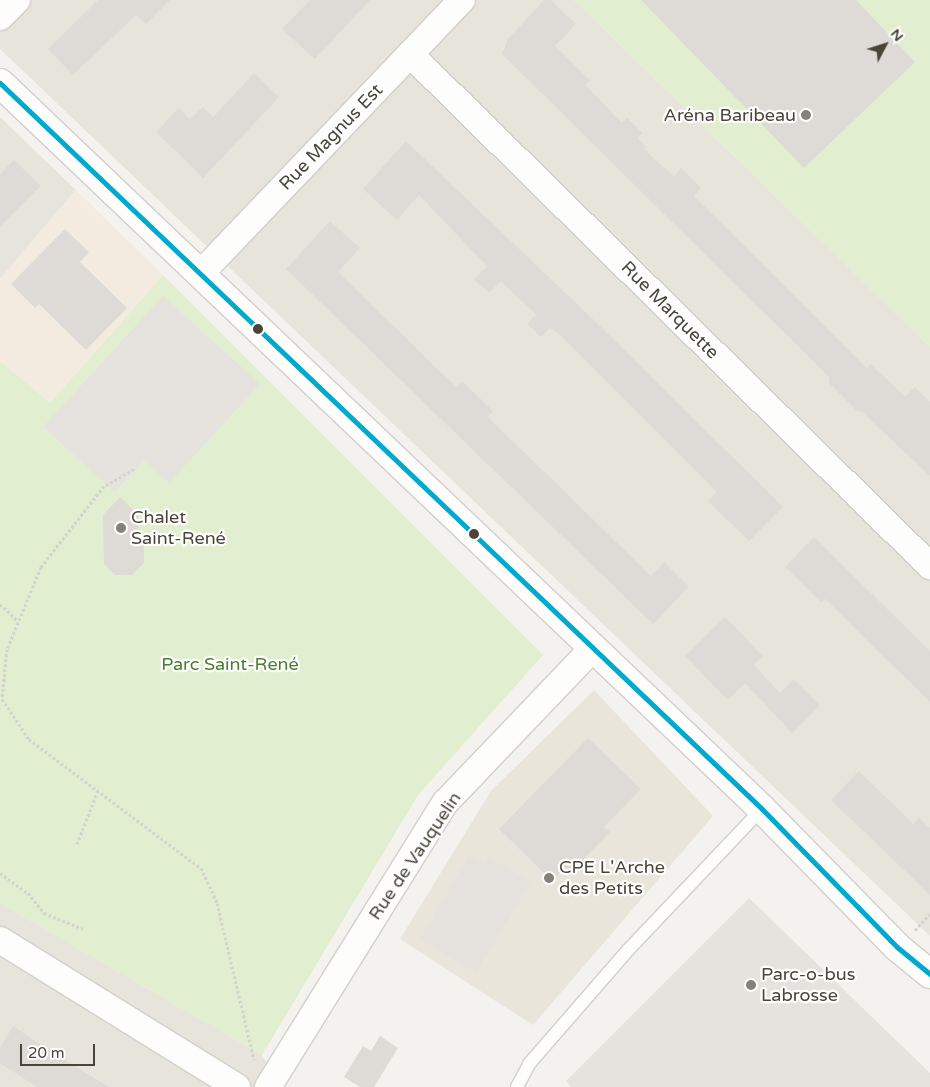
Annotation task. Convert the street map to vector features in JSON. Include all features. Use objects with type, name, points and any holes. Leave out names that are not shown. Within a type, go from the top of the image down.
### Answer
[{"type":"street","points":[[0,17],[17,0]]},
{"type":"street","name":"Rue Magnus Est","points":[[200,274],[462,0]]},
{"type":"street","name":"Rue Marquette","points":[[410,54],[930,566]]},
{"type":"street","points":[[0,83],[762,809],[897,947],[930,974]]},
{"type":"street","name":"Rue de Vauquelin","points":[[261,1077],[446,803],[592,649]]},
{"type":"street","points":[[0,940],[237,1087]]},
{"type":"lane","points":[[517,1087],[529,1064],[629,949],[762,809]]},
{"type":"path","points":[[134,470],[104,486],[41,567],[7,649],[1,699],[29,739],[201,868],[217,903],[261,1077]]},
{"type":"path","points":[[0,604],[18,621]]},
{"type":"path","points":[[77,844],[98,790]]},
{"type":"path","points":[[0,873],[28,893],[44,913],[84,929]]},
{"type":"shaded area","points":[[0,0],[574,0],[930,347],[930,936],[0,49]]},
{"type":"shaded area","points":[[0,117],[76,190],[0,279]]},
{"type":"shaded area","points":[[76,190],[163,275],[50,403],[0,361],[0,279]]},
{"type":"shaded area","points":[[163,296],[260,384],[169,483],[144,460],[115,492],[43,427]]},
{"type":"shaded area","name":"CPE L'Arche des Petits","points":[[594,690],[713,816],[533,1025],[400,939],[491,791]]},
{"type":"shaded area","points":[[469,856],[484,865],[489,857],[531,882],[476,973],[420,939]]},
{"type":"shaded area","name":"Parc-o-bus Labrosse","points":[[749,898],[930,1073],[930,1087],[571,1087],[566,1081]]},
{"type":"shaded area","points":[[0,903],[262,1055],[281,1087],[0,1087]]},
{"type":"green space","points":[[574,0],[930,0],[930,347]]},
{"type":"green space","name":"Parc Saint-René","points":[[163,275],[543,655],[418,795],[262,1055],[0,903],[0,361],[50,403]]},
{"type":"building","points":[[98,0],[170,0],[146,24],[136,15],[73,75],[48,49]]},
{"type":"building","points":[[310,0],[370,0],[315,59],[282,29]]},
{"type":"building","points":[[544,0],[551,0],[576,24],[555,46],[590,80],[585,85],[622,123],[627,118],[643,133],[638,138],[646,147],[644,149],[674,177],[681,168],[701,188],[694,196],[867,368],[871,364],[905,397],[915,387],[930,402],[930,476],[862,412],[857,411],[829,383],[829,377],[502,54],[508,39]]},
{"type":"building","name":"Aréna Baribeau","points":[[641,0],[856,0],[915,62],[804,168]]},
{"type":"building","points":[[254,73],[279,97],[203,178],[156,132],[179,108],[190,119],[203,107],[213,117]]},
{"type":"building","points":[[406,141],[598,324],[783,507],[749,541],[708,501],[717,492],[559,334],[550,328],[541,337],[527,324],[536,315],[501,281],[489,293],[474,279],[487,266],[419,195],[397,220],[363,189]]},
{"type":"building","points":[[14,160],[41,186],[0,227],[0,174]]},
{"type":"building","points":[[330,221],[360,248],[338,272],[456,387],[462,381],[493,411],[488,417],[651,576],[664,562],[689,587],[653,624],[286,269]]},
{"type":"building","points":[[65,229],[89,252],[80,262],[127,308],[86,350],[39,304],[35,308],[11,284]]},
{"type":"building","name":"Chalet Saint-René","points":[[120,497],[138,514],[139,541],[144,546],[144,563],[132,575],[115,575],[104,564],[103,515]]},
{"type":"building","points":[[814,537],[930,651],[930,702],[825,599],[821,602],[785,567]]},
{"type":"building","points":[[725,617],[763,656],[754,665],[780,693],[794,679],[820,705],[792,733],[745,683],[728,700],[685,656]]},
{"type":"building","points":[[588,738],[641,789],[604,827],[610,832],[570,873],[565,867],[552,881],[499,829]]},
{"type":"building","points":[[859,771],[913,824],[919,818],[930,828],[930,895],[831,800]]},
{"type":"building","points":[[13,1026],[109,1087],[37,1087],[0,1063],[0,1047]]},
{"type":"building","points":[[380,1036],[398,1048],[374,1087],[360,1087],[344,1077],[363,1046],[371,1051]]},
{"type":"transit line","points":[[0,83],[762,809],[897,947],[930,974]]},
{"type":"place","name":"Aréna Baribeau","points":[[806,115]]},
{"type":"place","name":"Chalet Saint-René","points":[[121,528]]},
{"type":"place","name":"CPE L'Arche des Petits","points":[[549,878]]},
{"type":"place","name":"Parc-o-bus Labrosse","points":[[751,985]]}]
